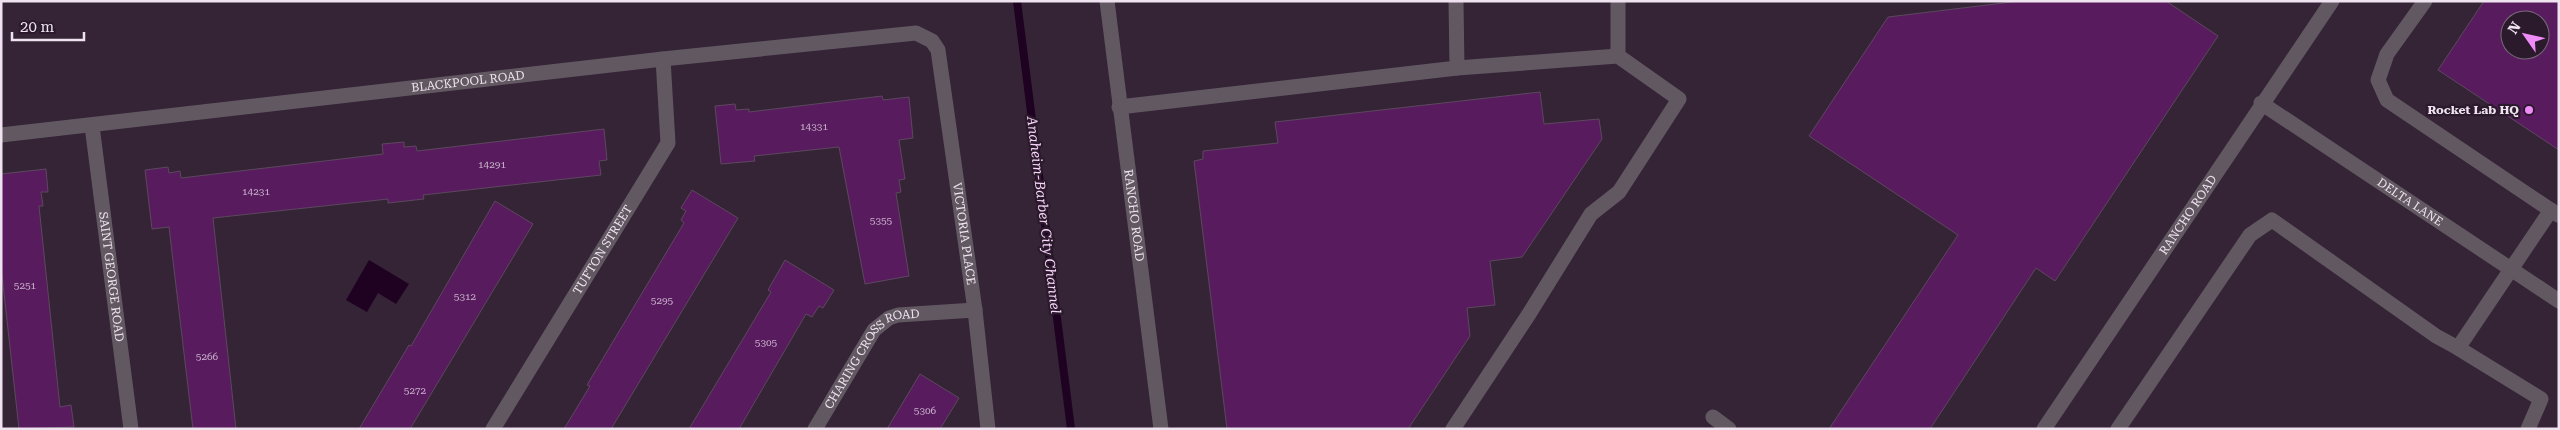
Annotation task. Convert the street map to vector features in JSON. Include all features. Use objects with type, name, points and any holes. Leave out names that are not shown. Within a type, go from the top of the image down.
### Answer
[{"type":"street","name":"RANCHO ROAD","points":[[1107,1],[1161,429]]},
{"type":"street","points":[[1456,1],[1457,68]]},
{"type":"street","points":[[1618,1],[1618,56]]},
{"type":"street","name":"RANCHO ROAD","points":[[2044,429],[2332,1]]},
{"type":"street","points":[[2425,1],[2387,54],[2378,80],[2387,100],[2555,213],[2510,269],[2458,348]]},
{"type":"street","name":"BLACKPOOL ROAD","points":[[1,135],[663,59],[916,33],[932,41]]},
{"type":"street","name":"VICTORIA PLACE","points":[[932,41],[938,50],[975,310],[988,429]]},
{"type":"street","points":[[1119,107],[1457,68],[1618,56],[1679,99],[1619,192],[1592,214],[1453,429]]},
{"type":"street","name":"TUFTON STREET","points":[[493,429],[668,143],[663,59]]},
{"type":"street","name":"DELTA LANE","points":[[2262,103],[2559,302]]},
{"type":"street","name":"SAINT GEORGE ROAD","points":[[92,126],[131,429]]},
{"type":"street","points":[[2118,429],[2250,235],[2272,220],[2436,336],[2541,399],[2528,429]]},
{"type":"street","name":"CHARING CROSS ROAD","points":[[815,429],[874,330],[881,323],[898,316],[975,310]]},
{"type":"street","points":[[1712,417],[1730,429]]},
{"type":"shaded area","points":[[369,260],[409,284],[396,304],[378,293],[367,312],[346,300]]},
{"type":"building","points":[[2020,1],[2166,1],[2218,36],[2055,281],[2036,268],[1930,429],[1829,429],[1958,235],[1809,136],[1888,17]]},
{"type":"building","name":"Rocket Lab HQ","points":[[2484,1],[2559,1],[2559,150],[2438,70]]},
{"type":"building","points":[[1540,92],[1544,124],[1599,119],[1602,139],[1522,257],[1490,261],[1495,305],[1467,308],[1470,336],[1408,429],[1227,429],[1194,161],[1203,159],[1203,151],[1278,143],[1275,122]]},
{"type":"building","points":[[882,96],[883,100],[909,97],[913,138],[899,140],[905,179],[899,180],[901,192],[896,193],[909,276],[865,284],[839,147],[754,156],[755,161],[721,164],[715,106],[735,104],[736,110],[749,109],[749,112]]},
{"type":"building","points":[[604,129],[607,160],[599,161],[601,175],[423,195],[424,199],[388,203],[388,199],[213,218],[236,429],[193,429],[169,227],[152,229],[145,170],[168,167],[169,173],[180,171],[181,178],[383,154],[382,144],[404,142],[404,147],[416,146],[417,151]]},
{"type":"building","points":[[46,169],[48,192],[41,192],[43,206],[39,206],[60,407],[71,405],[74,427],[19,429],[1,266],[1,174]]},
{"type":"building","points":[[692,190],[738,218],[611,429],[564,429],[590,386],[587,385],[684,223],[681,220],[686,211],[681,208]]},
{"type":"building","points":[[495,201],[533,224],[410,429],[359,429],[409,345],[411,346]]},
{"type":"building","points":[[785,260],[834,290],[823,308],[819,306],[812,317],[806,314],[739,429],[689,429],[771,292],[768,290]]},
{"type":"building","points":[[920,374],[959,398],[940,429],[887,429]]},
{"type":"waterway","name":"Anaheim-Barber City Channel","points":[[1017,1],[1071,429]]},
{"type":"place","name":"Rocket Lab HQ","points":[[2529,110]]}]
